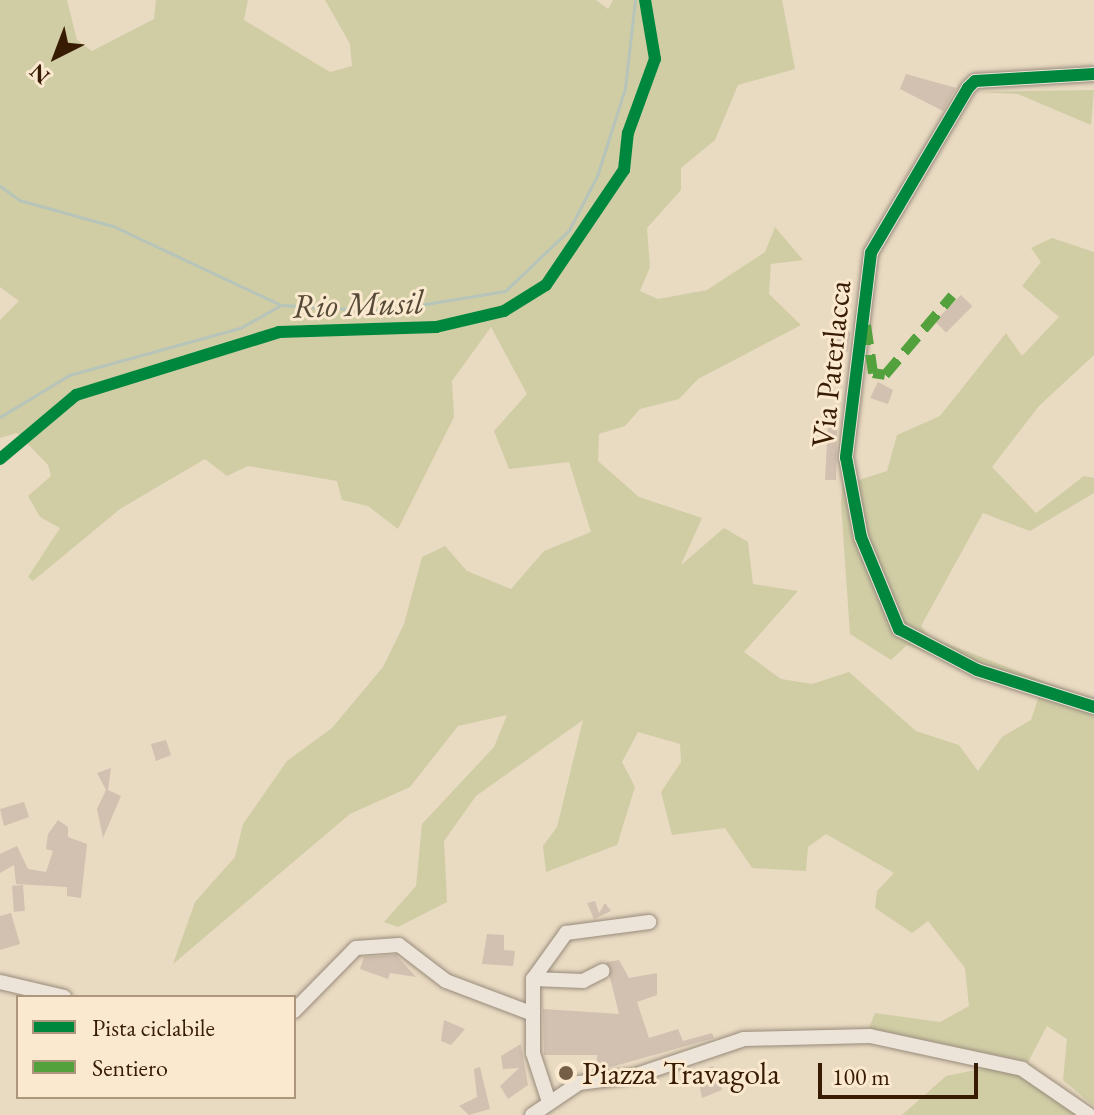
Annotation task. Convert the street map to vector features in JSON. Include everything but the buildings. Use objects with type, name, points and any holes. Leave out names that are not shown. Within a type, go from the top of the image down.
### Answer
[{"type":"street","name":"Via Paterlacca","points":[[1094,74],[975,81],[968,88],[871,253],[846,457],[861,537],[899,629],[977,670],[1094,707]]},
{"type":"street","points":[[549,1102],[528,1012],[533,979],[566,933],[649,922]]},
{"type":"street","points":[[296,1009],[356,948],[399,945],[446,981],[528,1012]]},
{"type":"street","points":[[533,979],[583,981],[603,971]]},
{"type":"street","points":[[0,982],[55,995]]},
{"type":"street","points":[[532,1115],[579,1083],[634,1076],[744,1039],[881,1036],[1031,1072],[1089,1115]]},
{"type":"shaded area","points":[[0,0],[67,0],[77,40],[92,51],[154,19],[156,0],[248,0],[244,20],[330,72],[352,66],[350,44],[325,0],[596,0],[608,9],[613,0],[782,0],[795,69],[738,85],[715,140],[681,168],[681,190],[647,228],[650,267],[640,291],[658,299],[707,290],[765,252],[775,227],[803,260],[771,264],[769,294],[801,325],[698,379],[679,399],[640,409],[625,426],[599,434],[598,461],[639,497],[702,518],[681,565],[724,528],[748,542],[753,584],[798,591],[744,652],[781,679],[812,684],[849,672],[916,731],[959,745],[978,771],[1002,737],[1031,720],[1039,696],[907,645],[891,660],[850,634],[841,503],[849,403],[856,481],[887,471],[897,435],[940,416],[1006,333],[1022,356],[1059,317],[1022,286],[1041,262],[1031,248],[1052,238],[1094,252],[1094,355],[1039,406],[992,467],[1036,513],[1084,476],[1094,478],[1094,493],[1030,531],[983,513],[921,626],[930,637],[1094,701],[1094,1106],[1063,1080],[1067,1039],[1047,1026],[1028,1062],[869,1028],[875,1013],[940,1022],[969,1006],[965,968],[928,921],[912,933],[875,908],[877,891],[894,873],[826,834],[808,847],[806,871],[752,868],[725,828],[672,835],[661,792],[681,762],[680,744],[638,732],[622,762],[635,787],[617,845],[546,872],[543,846],[557,827],[583,720],[476,796],[444,841],[447,902],[398,927],[384,922],[416,886],[422,824],[494,747],[507,715],[458,726],[410,787],[350,814],[173,964],[195,902],[235,857],[243,824],[287,761],[332,728],[383,667],[404,624],[422,557],[445,546],[467,571],[511,589],[544,551],[591,532],[569,462],[509,469],[494,431],[527,394],[491,327],[452,381],[454,417],[398,529],[368,506],[342,500],[337,481],[248,466],[227,476],[205,459],[120,509],[33,581],[28,577],[60,528],[40,517],[28,496],[51,476],[48,465],[17,433],[0,438],[0,320],[19,301],[0,287]]},
{"type":"shaded area","points":[[1094,90],[1091,125],[1018,94],[976,92]]},
{"type":"shaded area","points":[[990,1067],[1023,1076],[1077,1115],[902,1115],[946,1076]]},
{"type":"waterway","name":"Rio Musil","points":[[0,417],[69,375],[240,328],[281,305],[382,311],[505,291],[569,230],[597,176],[625,88],[635,0]]},
{"type":"waterway","points":[[0,186],[19,200],[113,226],[281,305]]},
{"type":"marked path","points":[[866,325],[873,373],[885,375],[952,296]]},
{"type":"cycle path","points":[[0,459],[76,395],[279,332],[436,327],[504,311],[546,285],[624,170],[628,133],[655,59],[645,0]]},
{"type":"cycle path","points":[[1094,74],[975,81],[968,88],[871,253],[846,457],[861,537],[899,629],[977,670],[1094,707]]},
{"type":"place","name":"Piazza Travagola","points":[[566,1073]]}]
